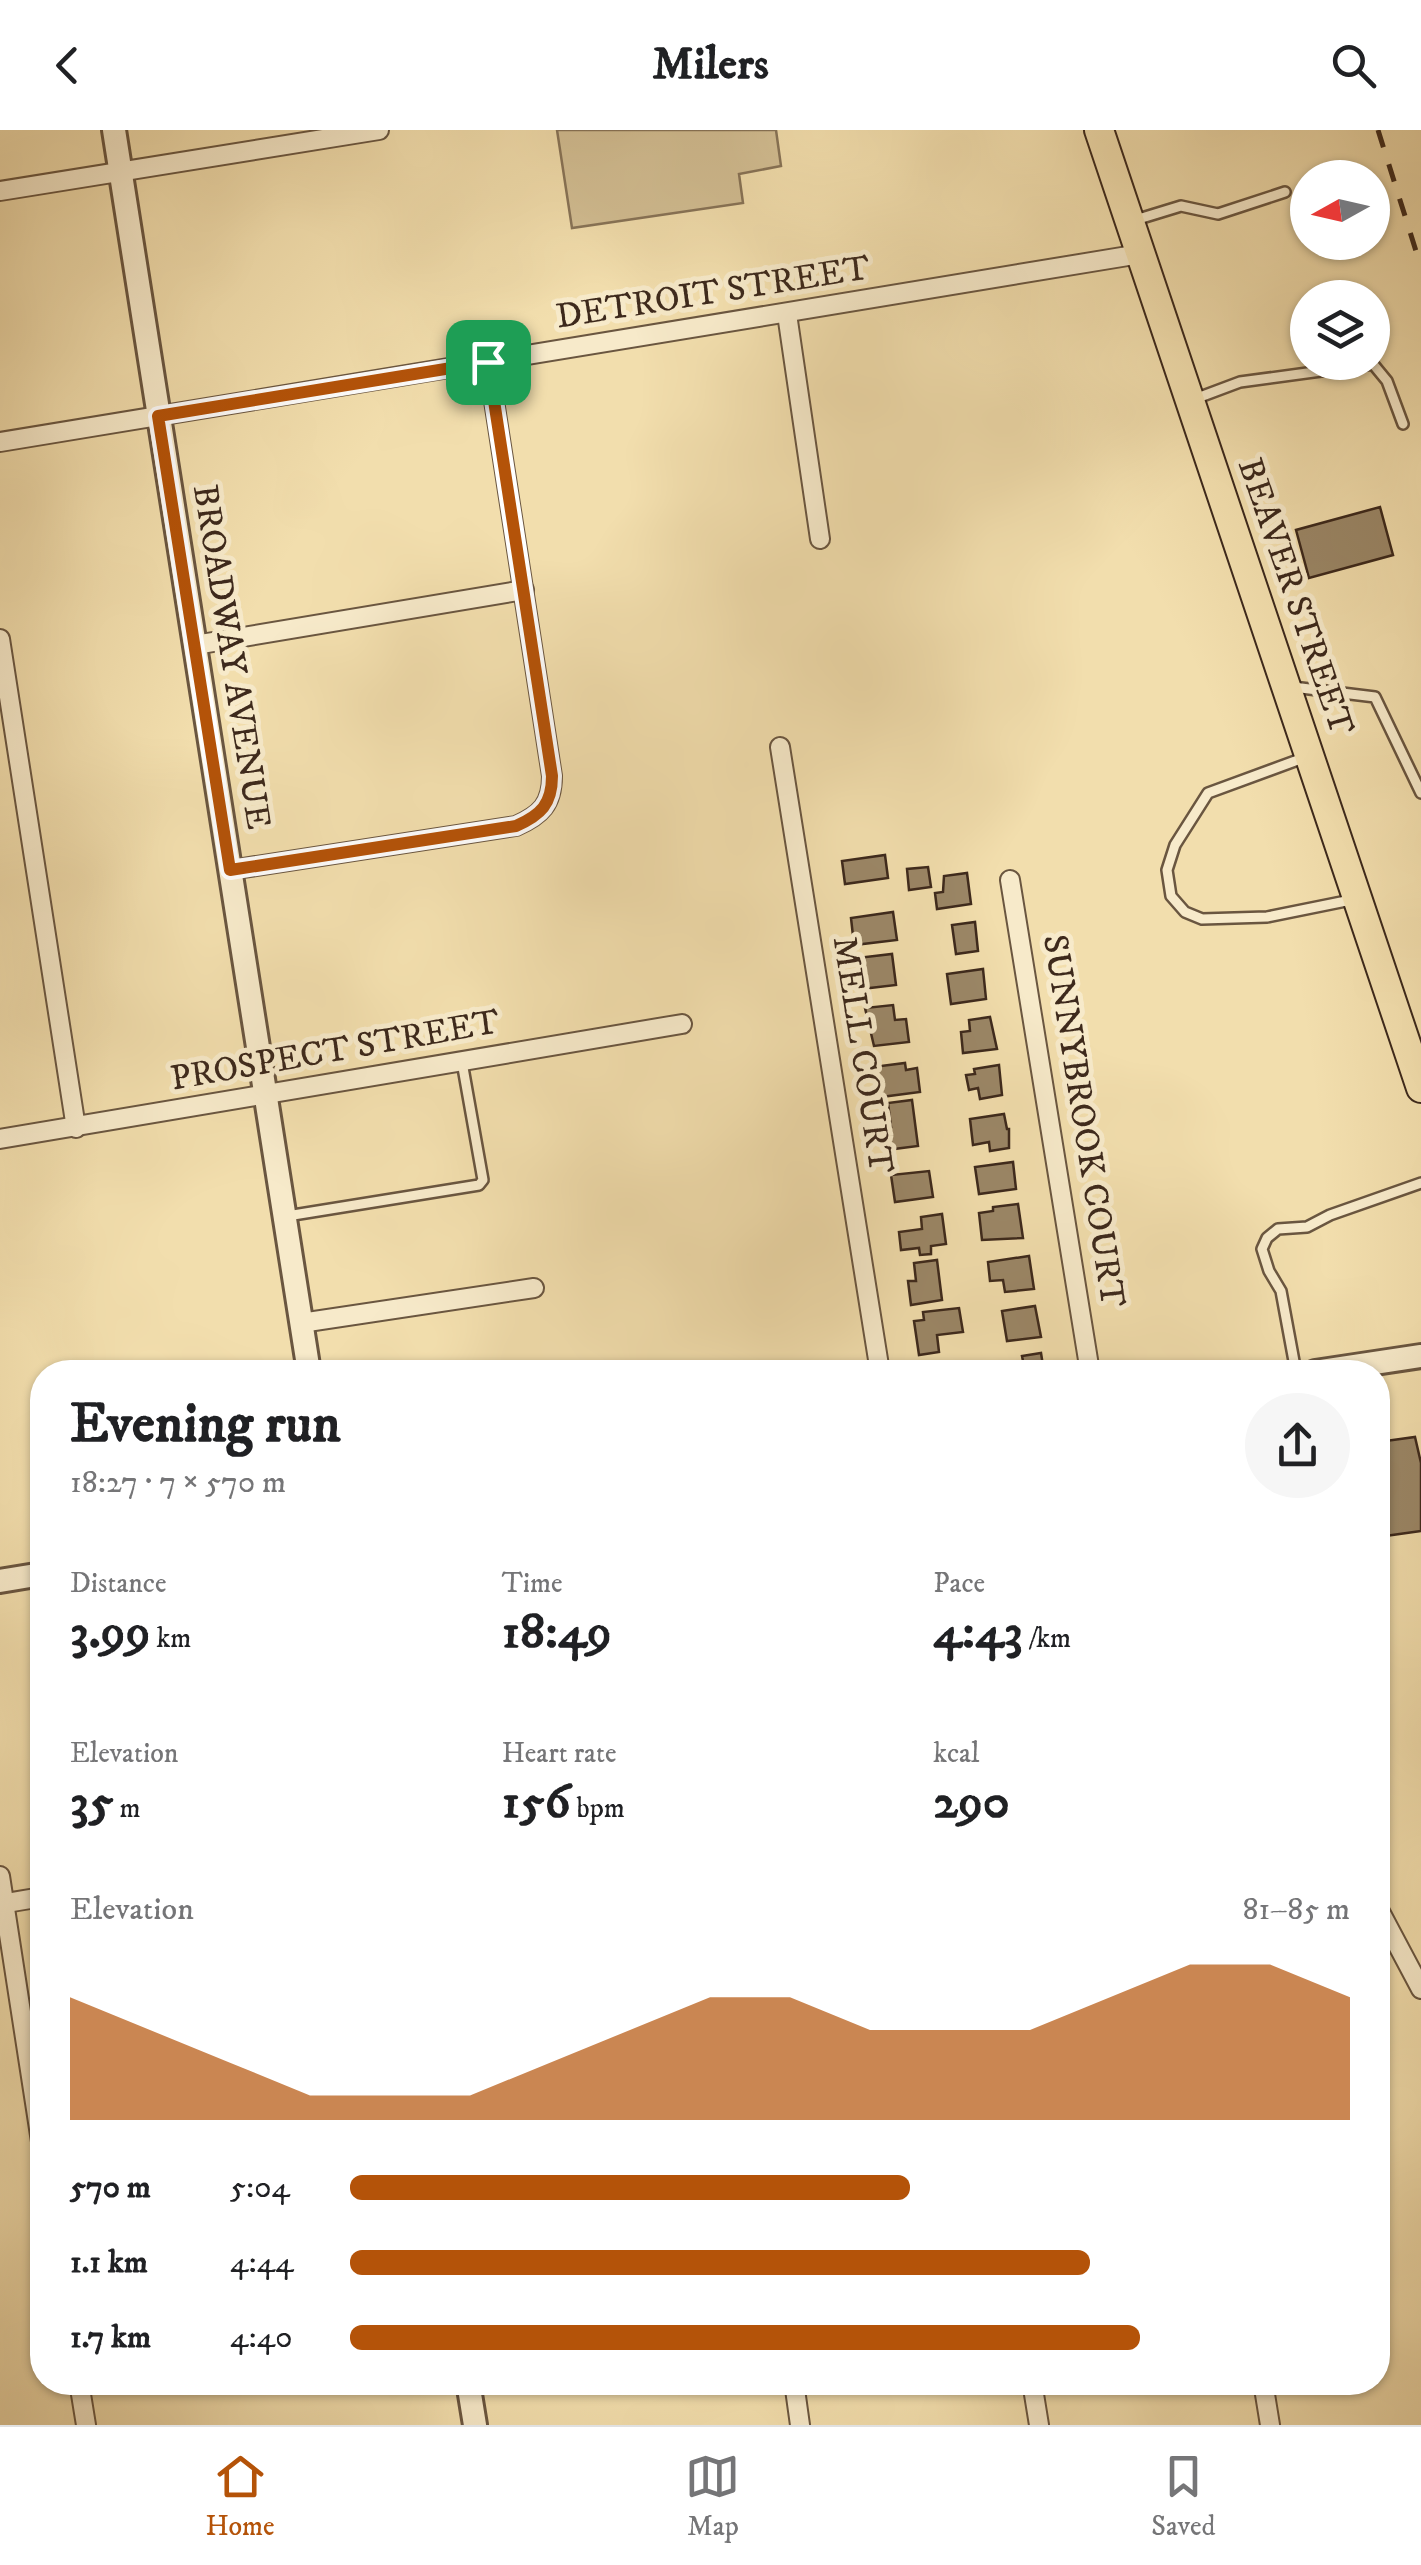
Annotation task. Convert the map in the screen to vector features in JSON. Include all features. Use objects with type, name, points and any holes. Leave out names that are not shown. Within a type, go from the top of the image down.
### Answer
[{"type":"main road","name":"BEAVER STREET","points":[[1098,130],[1421,1088]]},
{"type":"street","name":"BROADWAY AVENUE","points":[[114,130],[307,1360]]},
{"type":"street","points":[[0,191],[379,130]]},
{"type":"street","name":"DETROIT STREET","points":[[0,442],[1140,254]]},
{"type":"street","points":[[787,314],[820,540]]},
{"type":"street","points":[[230,870],[516,826],[546,808],[552,793],[552,776],[488,362]]},
{"type":"street","points":[[194,645],[524,590]]},
{"type":"street","points":[[0,639],[76,1128]]},
{"type":"street","name":"MELL COURT","points":[[780,747],[878,1360]]},
{"type":"street","name":"SUNNYBROOK COURT","points":[[1010,880],[1088,1360]]},
{"type":"street","name":"PROSPECT STREET","points":[[0,1139],[682,1024]]},
{"type":"street","points":[[301,1323],[534,1288]]},
{"type":"street","points":[[1390,1361],[1421,1356]]},
{"type":"street","points":[[0,1581],[30,1576]]},
{"type":"street","points":[[0,1876],[30,2075]]},
{"type":"street","points":[[2,1904],[30,1899]]},
{"type":"street","points":[[1390,1931],[1421,1989]]},
{"type":"street","points":[[81,2395],[86,2425]]},
{"type":"street","points":[[470,2395],[475,2425]]},
{"type":"street","points":[[796,2395],[800,2425]]},
{"type":"street","points":[[1034,2395],[1039,2425]]},
{"type":"street","points":[[1265,2395],[1270,2425]]},
{"type":"lane","points":[[1130,222],[1182,206],[1218,214],[1285,192]]},
{"type":"lane","points":[[1190,400],[1240,382],[1373,364],[1387,381],[1403,424]]},
{"type":"lane","points":[[1286,686],[1375,696],[1421,793]]},
{"type":"lane","points":[[1309,756],[1208,793],[1175,845],[1168,870],[1171,896],[1184,912],[1202,919],[1267,918],[1357,898]]},
{"type":"lane","points":[[284,1216],[478,1185],[483,1180],[462,1062]]},
{"type":"lane","points":[[1294,1360],[1281,1291],[1262,1249],[1267,1238],[1278,1229],[1307,1228],[1330,1215],[1421,1184]]},
{"type":"shaded area","points":[[557,130],[776,130],[781,166],[739,174],[743,203],[572,228]]},
{"type":"building","points":[[1380,507],[1393,555],[1309,578],[1296,530]]},
{"type":"building","points":[[885,855],[888,878],[845,884],[842,861]]},
{"type":"building","points":[[928,867],[931,887],[909,890],[907,869]]},
{"type":"building","points":[[967,873],[971,904],[937,909],[935,893],[943,892],[944,876]]},
{"type":"building","points":[[893,912],[897,940],[854,945],[851,918]]},
{"type":"building","points":[[975,922],[978,951],[956,954],[952,925]]},
{"type":"building","points":[[892,954],[896,985],[861,989],[857,958]]},
{"type":"building","points":[[983,969],[986,999],[951,1004],[947,974]]},
{"type":"building","points":[[893,1005],[895,1020],[906,1019],[909,1042],[874,1046],[865,1008]]},
{"type":"building","points":[[990,1017],[997,1049],[963,1053],[961,1032],[970,1031],[969,1020]]},
{"type":"building","points":[[905,1063],[906,1070],[917,1068],[920,1092],[881,1097],[880,1090],[876,1090],[873,1067]]},
{"type":"building","points":[[999,1065],[1002,1095],[980,1099],[978,1088],[969,1090],[966,1075],[975,1074],[974,1069]]},
{"type":"building","points":[[912,1100],[918,1146],[886,1150],[883,1128],[891,1127],[888,1103]]},
{"type":"building","points":[[1004,1114],[1009,1148],[990,1151],[989,1142],[973,1145],[970,1119]]},
{"type":"building","points":[[1013,1162],[1016,1189],[979,1194],[975,1167]]},
{"type":"building","points":[[929,1171],[933,1197],[895,1202],[891,1175]]},
{"type":"building","points":[[1018,1204],[1023,1238],[982,1240],[979,1213]]},
{"type":"building","points":[[942,1214],[946,1244],[931,1246],[931,1254],[920,1255],[919,1248],[901,1250],[899,1232],[922,1229],[921,1217]]},
{"type":"building","points":[[1029,1256],[1034,1289],[1005,1292],[1003,1280],[990,1281],[988,1262]]},
{"type":"building","points":[[937,1260],[942,1300],[911,1305],[908,1281],[916,1281],[914,1263]]},
{"type":"building","points":[[1035,1306],[1041,1337],[1007,1341],[1002,1311]]},
{"type":"building","points":[[959,1308],[963,1332],[937,1335],[939,1352],[919,1355],[914,1321],[924,1320],[923,1312]]},
{"type":"building","points":[[1041,1353],[1042,1360],[1023,1360],[1022,1356]]},
{"type":"building","points":[[1415,1437],[1421,1463],[1421,1531],[1390,1535],[1390,1440]]},
{"type":"railway","points":[[1378,130],[1421,267]]},
{"type":"route","points":[[488,362],[552,776],[552,793],[546,808],[516,826],[230,870],[158,416],[488,362]]}]
